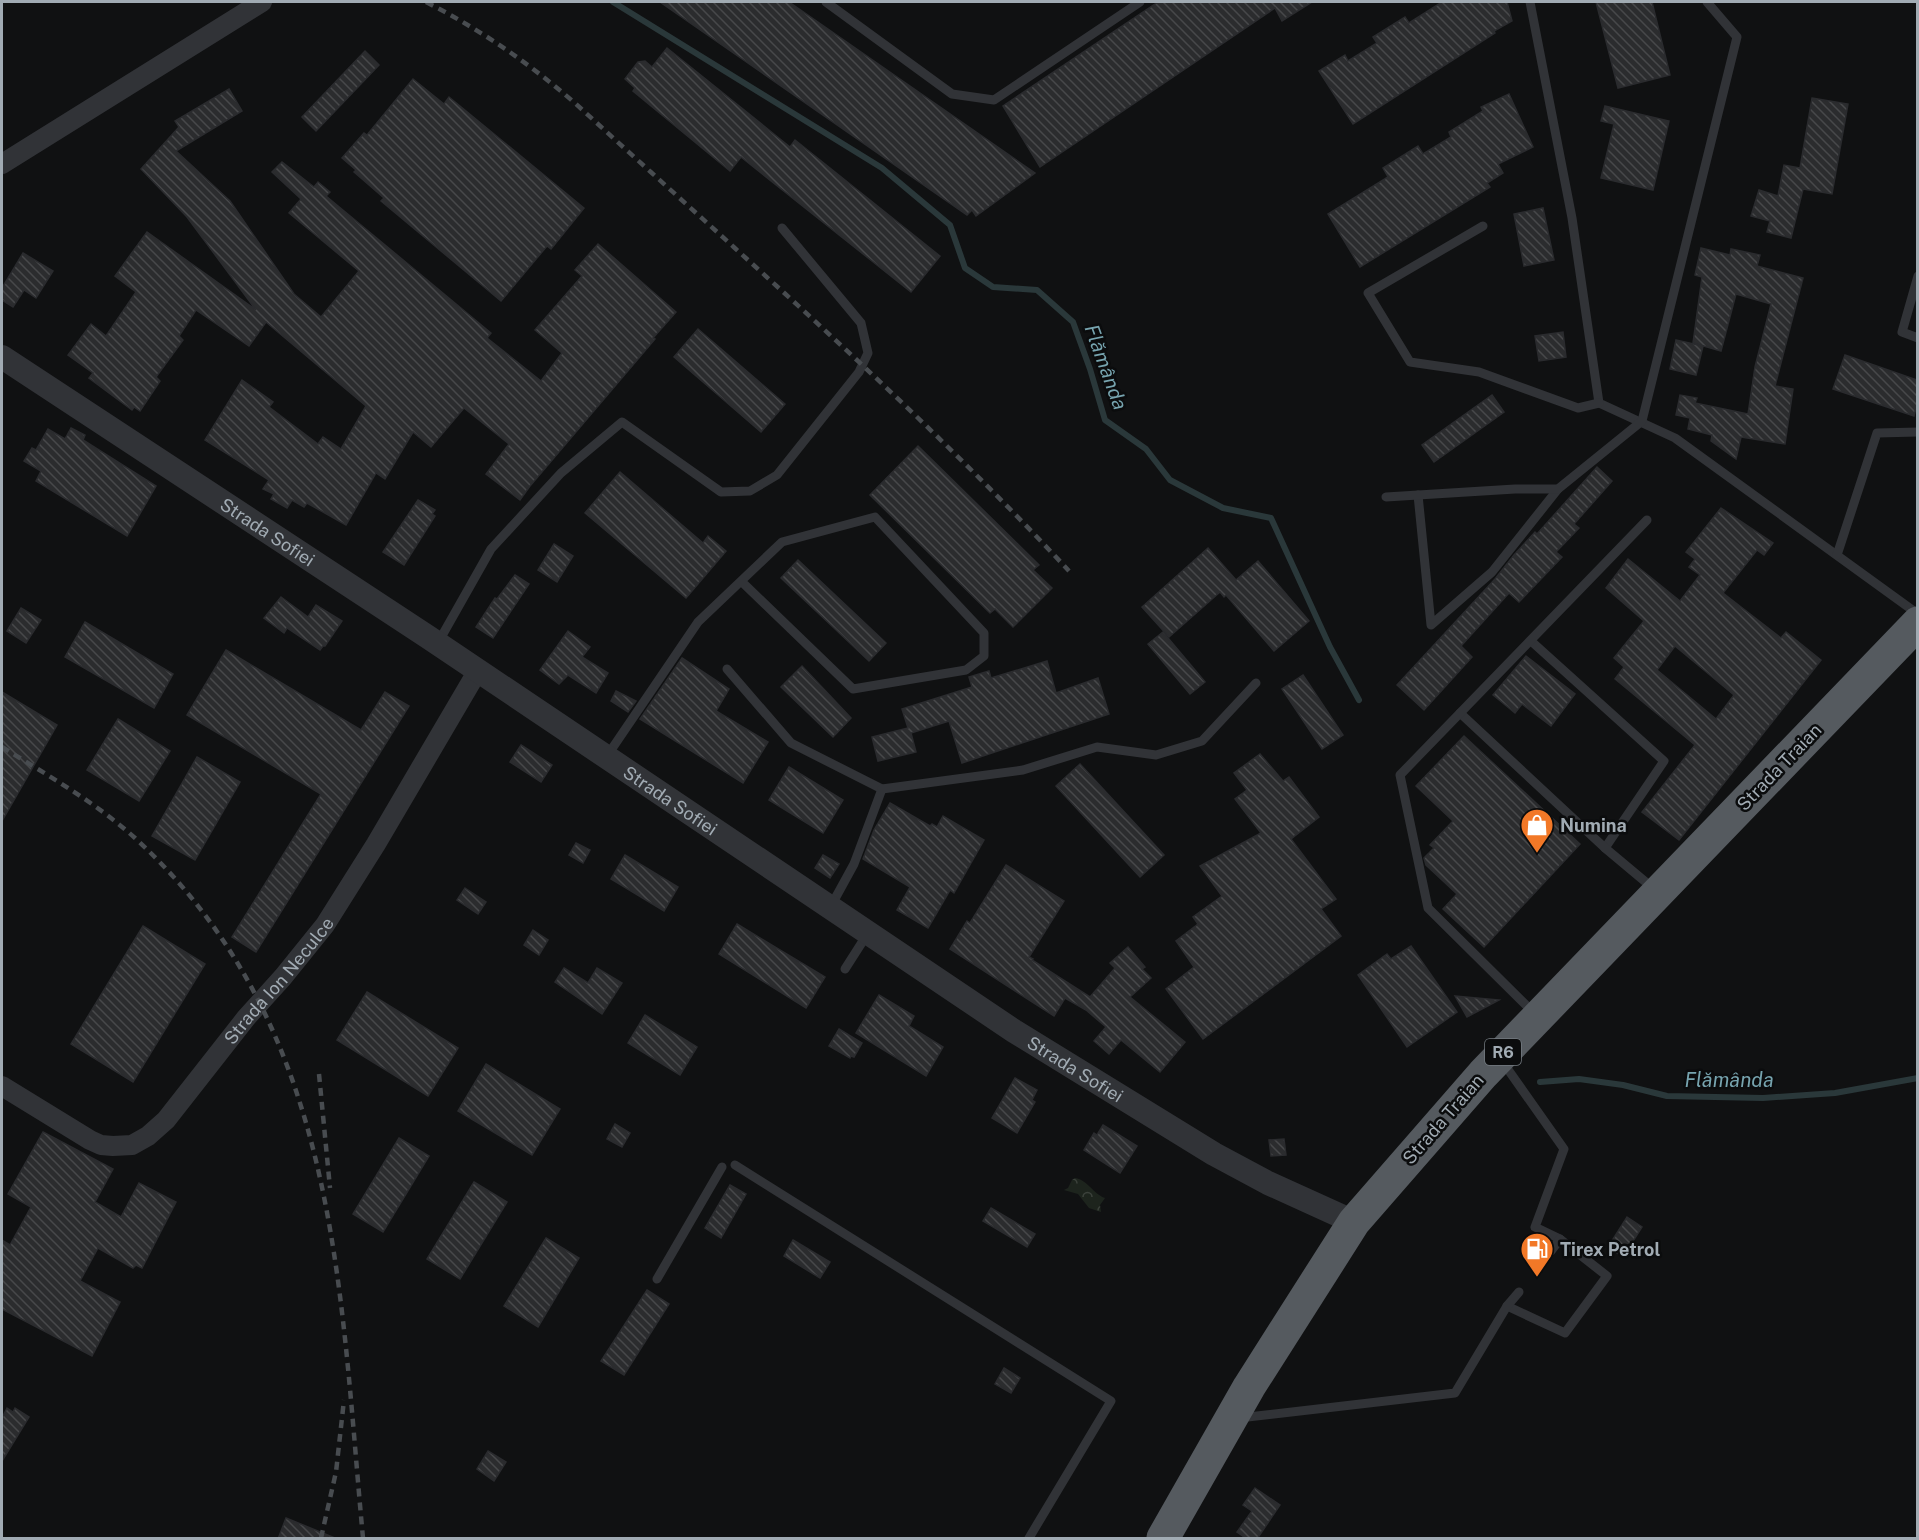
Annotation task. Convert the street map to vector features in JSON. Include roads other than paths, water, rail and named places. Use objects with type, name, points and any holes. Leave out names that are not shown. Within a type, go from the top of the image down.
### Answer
[{"type":"highway","name":"Strada Trаian","points":[[1163,1539],[1289,1322],[1354,1222],[1499,1057],[1917,623]]},
{"type":"street","points":[[2,164],[261,2]]},
{"type":"street","name":"Strada Sofiei","points":[[2,357],[437,644],[1014,1031],[1214,1154],[1268,1183],[1354,1222]]},
{"type":"street","name":"Strada Ion Neculce","points":[[2,1086],[101,1145],[132,1145],[157,1129],[246,1018],[283,978],[325,925],[376,844],[477,672]]},
{"type":"lane","points":[[825,2],[952,94],[994,100],[1140,2]]},
{"type":"lane","points":[[1530,2],[1572,218],[1599,403]]},
{"type":"lane","points":[[1418,495],[1431,625],[1492,572],[1558,489],[1642,421],[1737,37],[1707,2]]},
{"type":"lane","points":[[1483,226],[1368,293],[1410,362],[1479,372],[1578,408],[1599,403],[1642,421],[1675,438],[1917,614]]},
{"type":"lane","points":[[437,644],[491,549],[561,473],[622,422],[721,492],[750,491],[777,475],[859,372],[868,353],[861,323],[782,228]]},
{"type":"lane","points":[[1917,276],[1902,333],[1917,338]]},
{"type":"lane","points":[[1837,555],[1876,433],[1917,432]]},
{"type":"lane","points":[[1386,496],[1558,489]]},
{"type":"lane","points":[[606,757],[698,622],[741,580],[782,542],[875,517],[984,633],[984,656],[966,670],[853,688],[741,580]]},
{"type":"lane","points":[[1538,1016],[1428,908],[1400,775],[1647,520]]},
{"type":"lane","points":[[1531,641],[1664,762],[1605,848]]},
{"type":"lane","points":[[727,669],[790,743],[882,789],[1023,770],[1097,747],[1156,755],[1202,741],[1256,683]]},
{"type":"lane","points":[[1460,713],[1605,848],[1658,893]]},
{"type":"lane","points":[[830,908],[854,864],[882,789]]},
{"type":"lane","points":[[845,969],[868,933]]},
{"type":"lane","points":[[1499,1057],[1564,1149],[1535,1227],[1560,1239],[1607,1276],[1565,1333],[1507,1306]]},
{"type":"lane","points":[[735,1165],[1111,1401],[1029,1539]]},
{"type":"lane","points":[[657,1279],[722,1167]]},
{"type":"lane","points":[[1551,1251],[1560,1239]]},
{"type":"lane","points":[[1231,1419],[1455,1393],[1507,1306],[1519,1292]]},
{"type":"waterway","name":"Flămânda","points":[[613,2],[882,168],[950,225],[965,268],[993,287],[1037,290],[1073,322],[1105,420],[1146,449],[1170,480],[1223,508],[1271,518],[1330,647],[1359,700]]},
{"type":"waterway","name":"Flămânda","points":[[1540,1082],[1579,1079],[1623,1085],[1667,1096],[1763,1098],[1835,1093],[1918,1078]]},
{"type":"railway","points":[[426,2],[504,48],[576,104],[889,391],[1069,571]]},
{"type":"railway","points":[[2,747],[87,801],[135,838],[202,912],[253,991],[290,1075],[316,1163],[334,1254],[346,1347],[363,1538]]},
{"type":"railway","points":[[319,1074],[330,1188]]},
{"type":"railway","points":[[321,1538],[336,1472],[344,1400]]},
{"type":"place","name":"Numina","points":[[1537,854]]},
{"type":"place","name":"Tirex Petrol","points":[[1537,1278]]}]
